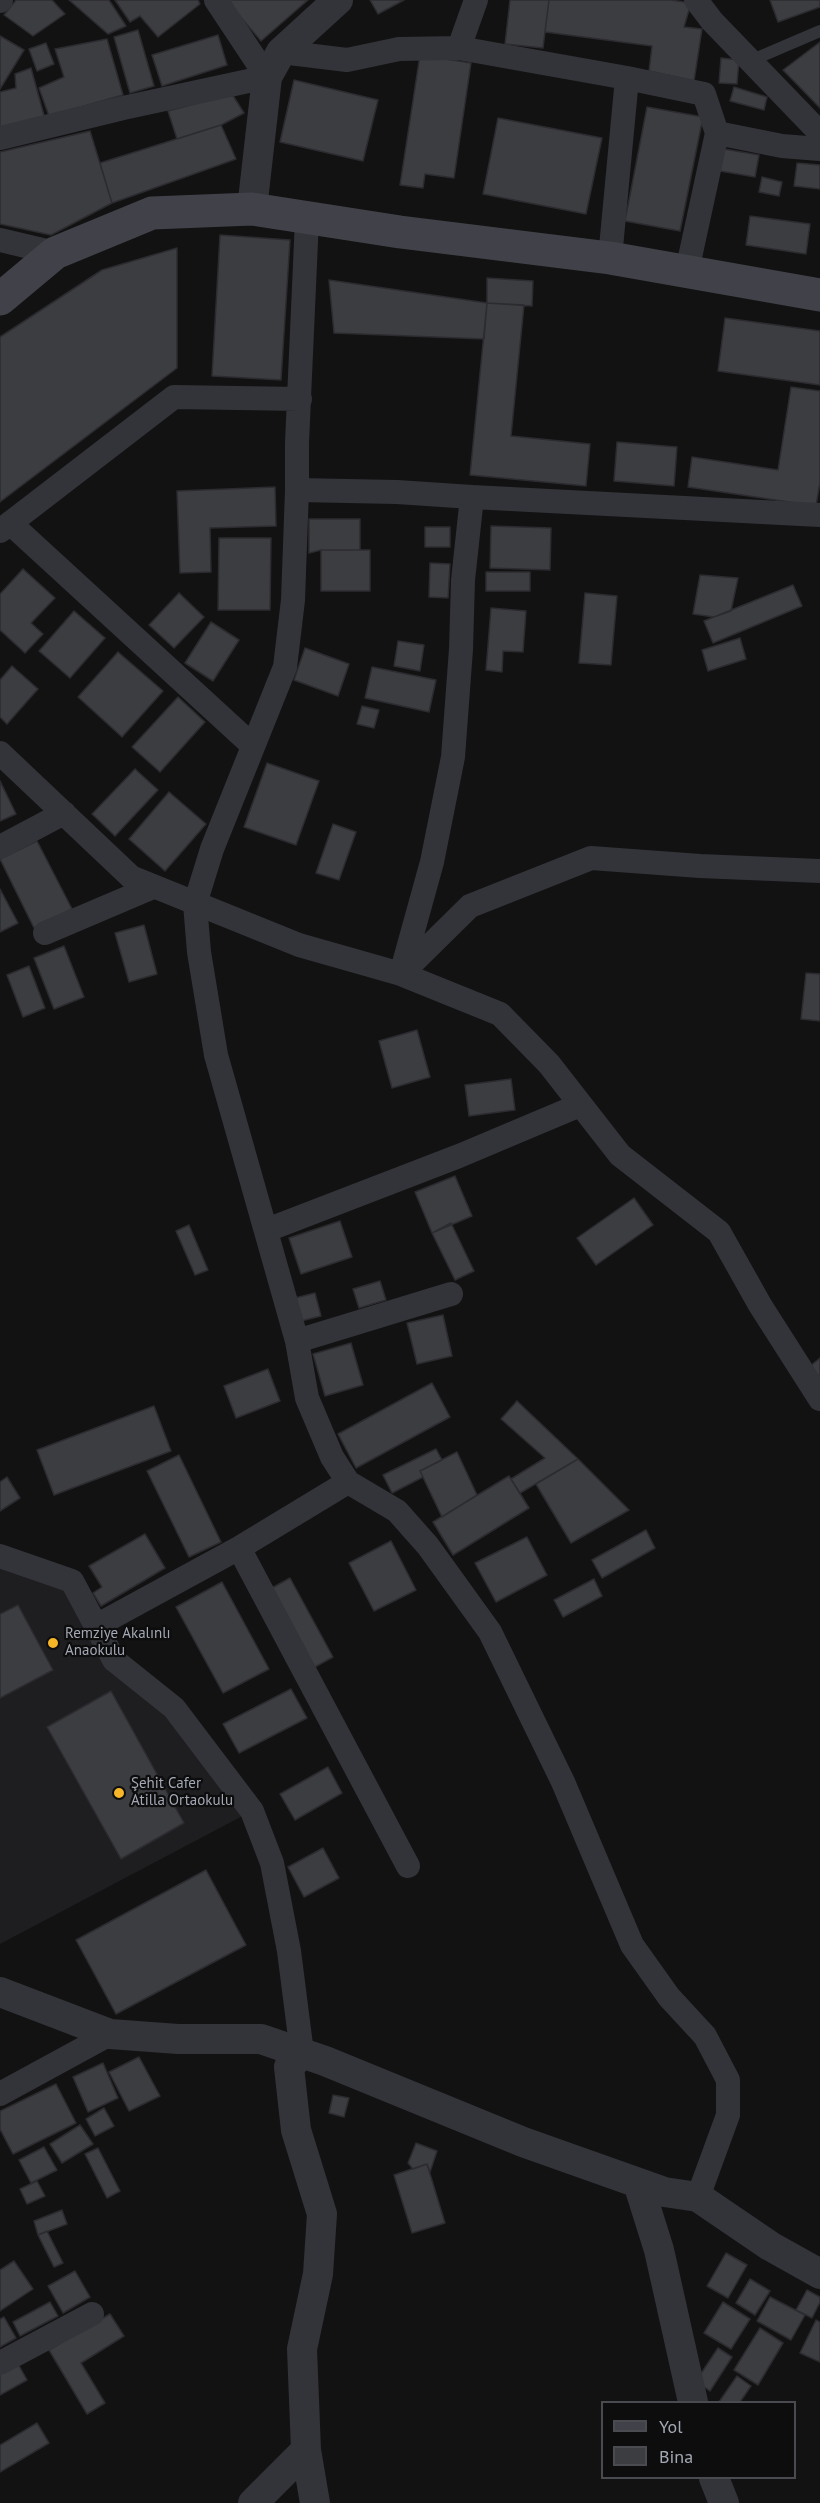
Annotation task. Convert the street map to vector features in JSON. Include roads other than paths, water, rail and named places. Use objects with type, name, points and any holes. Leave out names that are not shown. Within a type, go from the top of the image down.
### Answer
[{"type":"main road","points":[[0,299],[55,254],[152,213],[252,209],[307,219],[610,258],[820,295]]},
{"type":"street","points":[[216,0],[274,64]]},
{"type":"street","points":[[252,209],[274,64],[338,0]]},
{"type":"street","points":[[459,48],[476,0]]},
{"type":"street","points":[[696,0],[712,21],[820,134]]},
{"type":"street","points":[[0,138],[274,64],[347,60],[399,49],[459,48],[679,87],[704,94],[717,133],[687,272]]},
{"type":"street","points":[[610,258],[627,78]]},
{"type":"street","points":[[717,133],[782,146],[820,149]]},
{"type":"street","points":[[307,219],[292,600],[285,667],[212,849],[195,904],[198,952],[216,1055],[297,1341],[308,1398],[332,1457],[348,1482],[397,1511],[428,1546],[490,1632],[563,1782],[632,1945],[669,1997],[705,2036],[728,2080],[728,2115],[698,2197]]},
{"type":"street","points":[[0,240],[55,254]]},
{"type":"street","points":[[253,746],[5,527],[174,397],[300,399]]},
{"type":"street","points":[[297,490],[397,492],[472,498],[820,515]]},
{"type":"street","points":[[401,974],[432,862],[453,757],[461,649],[463,580],[472,498]]},
{"type":"street","points":[[0,753],[131,878],[299,945],[401,974],[500,1014],[549,1064],[620,1155],[719,1232],[760,1305],[820,1400]]},
{"type":"street","points":[[0,847],[64,813]]},
{"type":"street","points":[[401,974],[471,906],[591,858],[700,866],[820,871]]},
{"type":"street","points":[[45,933],[153,887]]},
{"type":"street","points":[[267,1230],[459,1156],[580,1105]]},
{"type":"street","points":[[297,1341],[451,1294]]},
{"type":"street","points":[[96,1626],[239,1548],[348,1482]]},
{"type":"street","points":[[239,1548],[408,1866]]},
{"type":"street","points":[[0,1556],[72,1581],[114,1660],[174,1708],[252,1811],[272,1863],[289,1951],[302,2053]]},
{"type":"street","points":[[0,1992],[110,2034],[178,2039],[261,2039],[302,2053],[523,2142],[664,2192],[698,2197],[770,2246],[820,2274]]},
{"type":"street","points":[[1,2090],[110,2034]]},
{"type":"street","points":[[302,2053],[289,2067],[296,2130],[322,2214],[318,2274],[302,2349],[306,2450],[315,2503]]},
{"type":"street","points":[[638,2183],[659,2250],[693,2401]]},
{"type":"street","points":[[0,2363],[92,2314]]},
{"type":"street","points":[[253,2503],[306,2450]]},
{"type":"street","points":[[714,2479],[724,2503]]},
{"type":"lane","points":[[750,61],[820,31]]},
{"type":"place","name":"Remziye Akalınlı Anaokulu","points":[[53,1643]]},
{"type":"place","name":"Şehit Cafer Atilla Ortaokulu","points":[[119,1793]]}]
